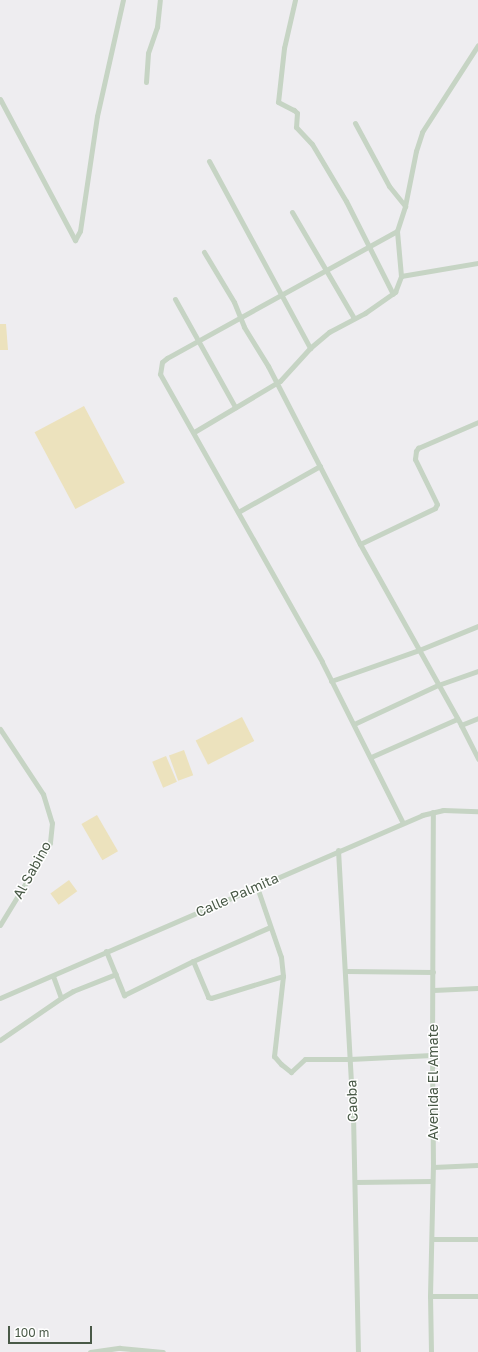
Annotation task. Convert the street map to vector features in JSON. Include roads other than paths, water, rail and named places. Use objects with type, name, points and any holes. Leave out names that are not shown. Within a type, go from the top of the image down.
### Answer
[{"type":"street","points":[[0,99],[75,240],[80,231],[97,116],[123,0]]},
{"type":"street","points":[[146,82],[148,53],[157,27],[160,0]]},
{"type":"street","points":[[295,0],[284,48],[278,102],[297,113],[296,127],[312,144],[346,201],[393,294]]},
{"type":"street","points":[[194,432],[280,381],[310,348],[329,332],[393,294],[401,276],[397,231],[405,206],[416,151],[422,132],[478,45]]},
{"type":"street","points":[[355,123],[389,186],[405,206]]},
{"type":"street","points":[[208,160],[310,348]]},
{"type":"street","points":[[292,212],[354,318]]},
{"type":"street","points":[[397,231],[369,248],[167,358],[162,362],[160,374],[194,432],[331,681],[371,757],[403,823]]},
{"type":"street","points":[[204,252],[234,302],[240,317],[360,544],[438,686],[458,718],[478,759]]},
{"type":"street","points":[[401,276],[478,263]]},
{"type":"street","points":[[175,299],[200,341],[235,408]]},
{"type":"street","points":[[360,544],[437,506],[415,459],[416,451],[418,448],[478,422]]},
{"type":"street","points":[[238,512],[320,466]]},
{"type":"street","points":[[331,681],[418,650],[478,626]]},
{"type":"street","points":[[354,724],[438,686],[478,671]]},
{"type":"street","points":[[371,757],[458,718]]},
{"type":"street","points":[[461,725],[478,718]]},
{"type":"street","name":"Al Sabino","points":[[0,729],[43,794],[52,823],[50,842],[0,925]]},
{"type":"street","name":"Calle Palmita","points":[[0,998],[403,823],[433,812],[444,810],[478,811]]},
{"type":"street","name":"Avenida El Amate","points":[[431,1352],[430,1296],[433,1167],[433,812]]},
{"type":"street","name":"Caoba","points":[[338,850],[346,971],[355,1182],[358,1352]]},
{"type":"street","points":[[256,886],[282,957],[283,976],[274,1056],[291,1072],[305,1060],[432,1055]]},
{"type":"street","points":[[106,951],[124,995],[193,961],[270,927]]},
{"type":"street","points":[[193,961],[208,997],[212,998],[283,976]]},
{"type":"street","points":[[346,971],[433,972]]},
{"type":"street","points":[[0,1040],[73,991],[116,974]]},
{"type":"street","points":[[53,976],[62,998]]},
{"type":"street","points":[[433,990],[478,988]]},
{"type":"street","points":[[433,1167],[478,1165]]},
{"type":"street","points":[[355,1182],[432,1181]]},
{"type":"street","points":[[432,1239],[478,1239]]},
{"type":"street","points":[[430,1296],[478,1296]]},
{"type":"street","points":[[90,1352],[120,1348],[163,1352]]}]
